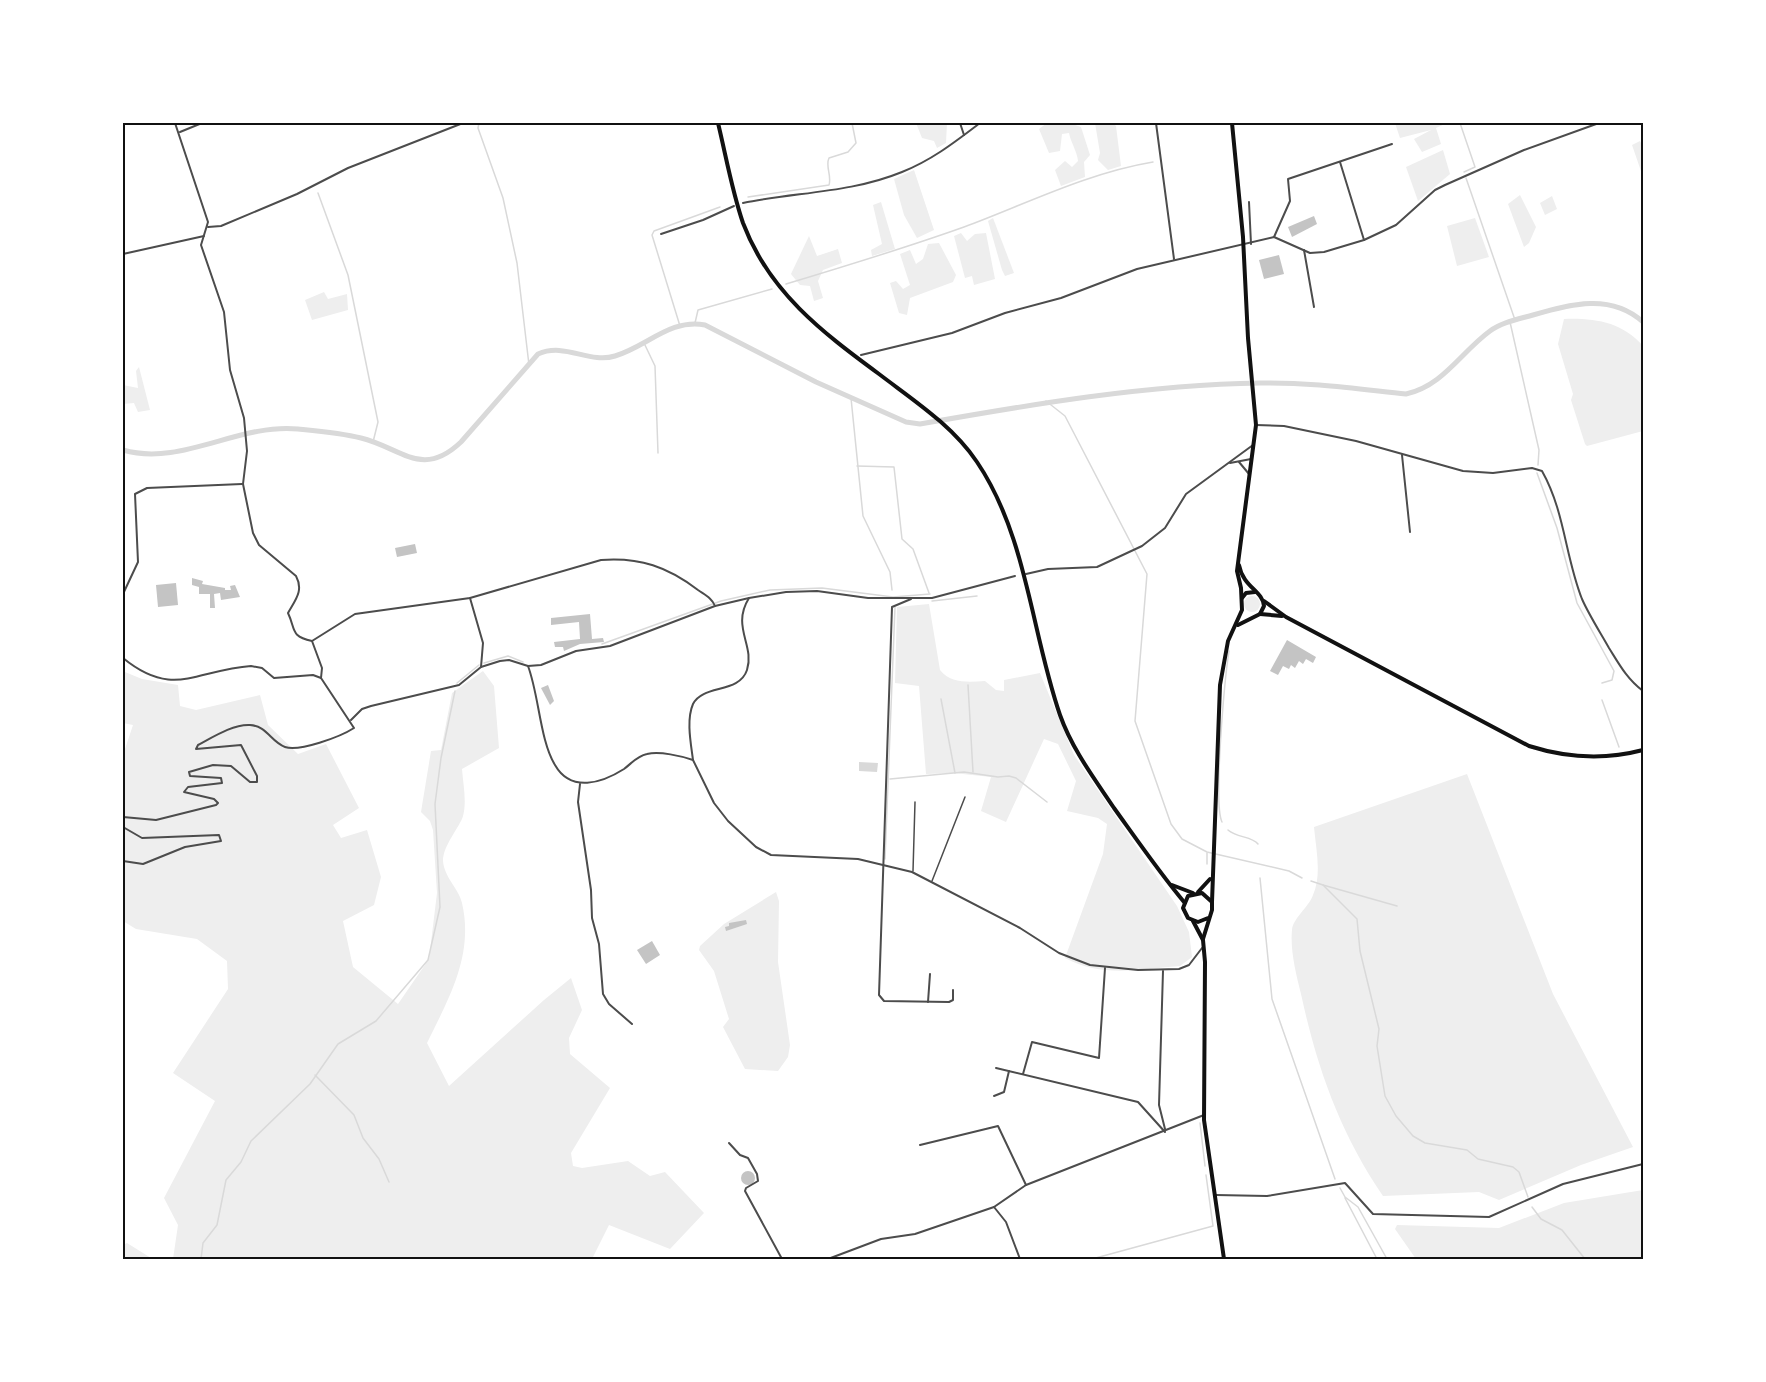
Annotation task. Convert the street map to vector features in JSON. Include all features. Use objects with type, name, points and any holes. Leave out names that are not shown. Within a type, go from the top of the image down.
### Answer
[{"type":"main road","points":[[718,123],[743,223],[758,256],[776,284],[811,321],[955,435],[980,466],[1004,513],[1057,704],[1070,739],[1092,776],[1184,902],[1185,914],[1193,921],[1203,940]]},
{"type":"main road","points":[[1224,1259],[1204,1115],[1207,996],[1203,940],[1212,910],[1211,859],[1220,685],[1226,647],[1242,610],[1237,572],[1256,425],[1244,245],[1232,123]]},
{"type":"main road","points":[[1239,560],[1243,579],[1264,602],[1286,617],[1529,746],[1573,756],[1610,756],[1643,750]]},
{"type":"main road","points":[[1242,598],[1246,593],[1255,592]]},
{"type":"main road","points":[[1235,628],[1257,615],[1264,602]]},
{"type":"main road","points":[[1242,610],[1247,615],[1271,613],[1286,617]]},
{"type":"main road","points":[[1184,902],[1196,893],[1211,875]]},
{"type":"main road","points":[[1169,882],[1180,890],[1208,896],[1212,902]]},
{"type":"main road","points":[[1193,921],[1208,918]]},
{"type":"street","points":[[175,123],[207,216],[208,227],[204,236],[202,254],[224,312],[230,370],[244,418],[247,446],[243,484],[255,539],[299,582],[300,591],[288,613],[294,633],[301,639],[312,641],[355,614],[470,598],[568,568],[615,559],[664,567],[713,601],[715,606]]},
{"type":"street","points":[[180,132],[202,123]]},
{"type":"street","points":[[208,227],[221,226],[297,194],[348,168],[463,123]]},
{"type":"street","points":[[960,123],[964,135]]},
{"type":"street","points":[[743,203],[830,191],[891,176],[929,159],[980,123]]},
{"type":"street","points":[[1156,123],[1174,259]]},
{"type":"street","points":[[861,355],[952,333],[1005,313],[1061,298],[1101,281],[1174,259],[1251,244],[1274,237],[1315,254],[1364,240],[1396,225],[1435,190],[1524,150],[1599,123]]},
{"type":"street","points":[[1274,237],[1290,201],[1288,179],[1392,144]]},
{"type":"street","points":[[1339,161],[1364,240]]},
{"type":"street","points":[[1249,202],[1251,244]]},
{"type":"street","points":[[661,234],[703,220],[734,206]]},
{"type":"street","points":[[123,254],[204,236]]},
{"type":"street","points":[[1304,250],[1314,307]]},
{"type":"street","points":[[1256,425],[1294,428],[1462,471],[1493,473],[1532,468],[1542,471],[1551,488],[1566,532],[1582,600],[1626,676],[1643,691]]},
{"type":"street","points":[[1026,574],[1048,568],[1097,567],[1142,546],[1165,528],[1186,494],[1241,455],[1255,442]]},
{"type":"street","points":[[1241,455],[1248,455],[1252,459]]},
{"type":"street","points":[[1402,455],[1410,532]]},
{"type":"street","points":[[1228,464],[1252,459]]},
{"type":"street","points":[[1239,462],[1250,476]]},
{"type":"street","points":[[123,594],[138,562],[135,494],[147,488],[243,484]]},
{"type":"street","points":[[351,720],[371,706],[459,685],[481,667],[509,660],[528,666],[541,665],[576,651],[610,646],[715,606],[749,598],[786,592],[817,591],[868,598],[911,599],[951,594],[1016,576]]},
{"type":"street","points":[[470,598],[483,643],[481,667]]},
{"type":"street","points":[[749,598],[741,617],[748,658],[746,673],[737,682],[700,697],[693,705],[690,728],[693,760],[721,812],[746,839],[763,852],[778,857],[858,859],[912,872],[1020,927],[1059,952],[1090,965],[1106,968],[1163,970],[1189,965],[1203,946]]},
{"type":"street","points":[[911,599],[892,607],[879,995],[884,1001],[951,1002],[952,990]]},
{"type":"street","points":[[312,641],[322,668],[321,678]]},
{"type":"street","points":[[123,658],[142,674],[177,681],[250,666],[262,668],[274,678],[289,679],[313,675],[321,678],[351,720],[354,728],[295,749],[285,747],[271,734],[254,725],[242,725],[198,745],[196,749],[241,745],[257,776],[257,782],[250,782],[231,766],[196,769],[189,772],[190,776],[221,778],[222,783],[188,787],[184,792],[214,800],[218,803],[216,805],[156,820],[123,817]]},
{"type":"street","points":[[528,666],[553,763],[568,778],[580,784],[602,780],[639,757],[650,753],[693,760]]},
{"type":"street","points":[[580,784],[578,802],[591,890],[592,918],[599,944],[603,994],[609,1004],[632,1024]]},
{"type":"street","points":[[123,827],[142,838],[204,834],[221,837],[220,841],[185,847],[143,864],[123,861]]},
{"type":"street","points":[[1023,1074],[1032,1042],[1099,1058],[1106,968]]},
{"type":"street","points":[[1163,970],[1158,1105],[1165,1132]]},
{"type":"street","points":[[928,1002],[930,975]]},
{"type":"street","points":[[996,1068],[1138,1102],[1165,1132]]},
{"type":"street","points":[[994,1096],[1004,1092],[1010,1071]]},
{"type":"street","points":[[828,1259],[881,1239],[915,1234],[994,1207],[1026,1185],[1204,1115]]},
{"type":"street","points":[[920,1145],[998,1126],[1026,1185]]},
{"type":"street","points":[[729,1143],[740,1155],[748,1158],[757,1174],[758,1181],[746,1188],[746,1191],[782,1259]]},
{"type":"street","points":[[1215,1195],[1266,1196],[1345,1184],[1372,1214],[1489,1217],[1563,1184],[1643,1164]]},
{"type":"street","points":[[994,1207],[1006,1222],[1020,1259]]},
{"type":"lane","points":[[932,882],[965,797]]},
{"type":"lane","points":[[912,872],[915,802]]},
{"type":"shaded area","points":[[916,123],[947,123],[946,143],[937,148],[934,141],[922,138]]},
{"type":"shaded area","points":[[1047,123],[1069,123],[1081,127],[1090,155],[1084,162],[1085,177],[1061,186],[1055,170],[1065,161],[1072,167],[1078,161],[1069,133],[1062,134],[1060,151],[1049,153],[1039,129]]},
{"type":"shaded area","points":[[1095,123],[1113,123],[1116,126],[1121,166],[1108,170],[1098,160],[1100,153]]},
{"type":"shaded area","points":[[1395,123],[1447,123],[1436,128],[1441,144],[1422,152],[1414,139],[1431,130],[1400,138]]},
{"type":"shaded area","points":[[1640,141],[1643,147],[1643,177],[1632,145]]},
{"type":"shaded area","points":[[1443,150],[1450,174],[1418,201],[1406,167]]},
{"type":"shaded area","points":[[914,170],[934,230],[917,238],[904,215],[894,179]]},
{"type":"shaded area","points":[[1520,195],[1536,227],[1529,243],[1524,247],[1508,204]]},
{"type":"shaded area","points":[[1552,196],[1557,209],[1545,215],[1540,203]]},
{"type":"shaded area","points":[[881,202],[895,249],[872,256],[871,250],[882,244],[873,205]]},
{"type":"shaded area","points":[[993,218],[1014,273],[1005,276],[988,221]]},
{"type":"shaded area","points":[[1475,218],[1489,257],[1457,266],[1447,226]]},
{"type":"shaded area","points":[[961,233],[967,241],[975,234],[986,233],[995,279],[974,285],[972,276],[965,278],[954,236]]},
{"type":"shaded area","points":[[809,236],[817,256],[838,249],[842,263],[823,270],[818,281],[823,298],[814,301],[810,286],[800,285],[791,274]]},
{"type":"shaded area","points":[[939,243],[956,275],[953,282],[910,298],[907,315],[899,313],[890,283],[896,281],[903,289],[910,285],[900,254],[910,250],[916,264],[923,259],[928,244]]},
{"type":"shaded area","points":[[324,292],[328,299],[347,294],[348,310],[312,320],[305,300]]},
{"type":"shaded area","points":[[1564,319],[1586,319],[1607,323],[1626,332],[1643,346],[1643,431],[1587,446],[1585,444],[1571,400],[1573,394],[1558,344]]},
{"type":"shaded area","points":[[139,367],[150,410],[138,412],[134,403],[123,404],[123,385],[138,388],[136,371]]},
{"type":"shaded area","points":[[1252,596],[1260,604],[1252,612],[1244,604]]},
{"type":"shaded area","points":[[929,604],[940,670],[944,675],[961,681],[985,681],[996,690],[1004,691],[1004,680],[1040,673],[1074,755],[1177,906],[1189,932],[1192,957],[1180,966],[1121,971],[1093,968],[1065,958],[1103,854],[1107,824],[1098,818],[1067,811],[1076,781],[1058,744],[1044,739],[1006,822],[981,811],[991,777],[953,773],[926,774],[919,686],[895,683],[897,607]]},
{"type":"shaded area","points":[[483,671],[494,686],[499,748],[462,769],[464,811],[446,849],[443,861],[446,872],[462,903],[465,940],[451,993],[427,1043],[449,1086],[571,978],[582,1010],[569,1038],[570,1054],[610,1088],[571,1153],[573,1166],[582,1168],[628,1161],[650,1176],[665,1172],[704,1213],[670,1249],[609,1225],[592,1259],[173,1259],[178,1225],[164,1198],[215,1101],[173,1073],[228,989],[227,961],[197,939],[136,929],[123,921],[123,755],[133,725],[123,723],[125,672],[142,679],[178,685],[180,706],[196,710],[260,695],[268,725],[298,754],[326,744],[359,808],[333,825],[341,838],[367,830],[381,877],[374,905],[343,921],[353,967],[398,1004],[429,959],[437,893],[433,830],[430,821],[421,812],[431,751],[441,750],[452,693]]},
{"type":"shaded area","points":[[859,762],[878,763],[877,772],[859,771]]},
{"type":"shaded area","points":[[1467,774],[1553,994],[1633,1147],[1581,1165],[1499,1200],[1479,1192],[1383,1196],[1342,1124],[1323,1074],[1295,970],[1292,930],[1316,887],[1318,862],[1314,827]]},
{"type":"shaded area","points":[[776,892],[779,901],[778,962],[790,1045],[788,1057],[778,1071],[745,1069],[723,1027],[729,1019],[714,971],[699,950],[700,946],[724,924]]},
{"type":"shaded area","points":[[1643,1190],[1643,1259],[1416,1259],[1395,1229],[1397,1225],[1499,1228],[1564,1203]]},
{"type":"shaded area","points":[[127,1243],[155,1259],[123,1259],[123,1245]]},
{"type":"building","points":[[1314,216],[1317,224],[1292,237],[1288,227]]},
{"type":"building","points":[[1279,255],[1284,274],[1264,279],[1259,260]]},
{"type":"building","points":[[415,544],[417,553],[397,557],[395,548]]},
{"type":"building","points":[[192,578],[203,581],[202,584],[225,588],[225,590],[231,590],[230,586],[235,585],[240,597],[221,600],[220,593],[214,594],[215,608],[210,608],[210,594],[199,594],[199,587],[192,585]]},
{"type":"building","points":[[176,583],[178,605],[158,607],[156,585]]},
{"type":"building","points":[[590,614],[592,639],[603,638],[604,642],[580,644],[564,651],[563,647],[555,647],[554,642],[580,639],[579,622],[551,625],[551,618]]},
{"type":"building","points":[[1287,640],[1316,657],[1313,663],[1306,659],[1303,664],[1299,661],[1295,668],[1291,665],[1289,669],[1283,666],[1278,675],[1270,671]]},
{"type":"building","points":[[548,685],[554,701],[550,705],[541,688]]},
{"type":"building","points":[[746,920],[747,924],[726,931],[725,927],[729,926],[729,923]]},
{"type":"building","points":[[652,941],[660,955],[646,964],[637,950]]},
{"type":"building","points":[[748,1171],[753,1173],[755,1178],[753,1183],[748,1185],[743,1183],[741,1178],[743,1173]]},
{"type":"waterway","points":[[479,123],[478,128],[503,198],[517,263],[529,365]]},
{"type":"waterway","points":[[748,197],[829,185],[829,158],[848,152],[856,143],[852,123]]},
{"type":"waterway","points":[[1460,123],[1475,167],[1464,172]]},
{"type":"waterway","points":[[786,284],[942,235],[1081,181],[1153,162]]},
{"type":"waterway","points":[[1466,178],[1515,320]]},
{"type":"waterway","points":[[318,193],[348,275],[378,422],[373,442]]},
{"type":"waterway","points":[[680,326],[652,235],[654,231],[720,207]]},
{"type":"waterway","points":[[695,323],[698,310],[772,289]]},
{"type":"waterway","points":[[123,450],[145,454],[166,453],[254,432],[298,429],[353,436],[412,458],[423,460],[435,458],[447,453],[461,442],[538,354],[558,350],[605,358],[626,352],[670,329],[693,324],[705,325],[816,382],[906,422],[920,424],[1005,409],[1174,387],[1260,383],[1297,384],[1406,394],[1431,384],[1490,331],[1511,321],[1562,307],[1604,304],[1618,307],[1643,322]]},
{"type":"waterway","points":[[1510,322],[1539,450],[1538,465]]},
{"type":"waterway","points":[[644,343],[655,366],[658,453]]},
{"type":"waterway","points":[[851,398],[863,516],[890,572],[892,590]]},
{"type":"waterway","points":[[1046,401],[1065,416],[1147,574],[1135,721],[1171,824],[1182,839],[1207,852],[1289,871],[1302,878]]},
{"type":"waterway","points":[[857,466],[894,467],[902,539],[913,549],[929,593]]},
{"type":"waterway","points":[[1537,473],[1557,528],[1577,603],[1614,671],[1612,680],[1602,683]]},
{"type":"waterway","points":[[602,644],[721,601],[770,590],[822,588],[893,597],[930,594]]},
{"type":"waterway","points":[[932,601],[977,596]]},
{"type":"waterway","points":[[885,859],[895,607]]},
{"type":"waterway","points":[[1222,822],[1219,766],[1229,651]]},
{"type":"waterway","points":[[484,663],[508,656],[523,662]]},
{"type":"waterway","points":[[457,683],[479,665]]},
{"type":"waterway","points":[[968,685],[973,772]]},
{"type":"waterway","points":[[201,1259],[203,1243],[217,1225],[226,1180],[241,1162],[251,1141],[310,1084],[338,1044],[376,1021],[428,960],[440,907],[435,804],[441,758],[455,691]]},
{"type":"waterway","points":[[941,699],[955,773]]},
{"type":"waterway","points":[[1602,700],[1619,747]]},
{"type":"waterway","points":[[890,779],[964,772],[998,777],[1009,776],[1016,778],[1047,802]]},
{"type":"waterway","points":[[1228,830],[1258,844]]},
{"type":"waterway","points":[[1207,853],[1207,864]]},
{"type":"waterway","points":[[1260,878],[1272,999],[1335,1179]]},
{"type":"waterway","points":[[1311,881],[1323,885],[1357,919],[1360,951],[1379,1029],[1377,1046],[1385,1096],[1396,1116],[1413,1136],[1425,1143],[1467,1150],[1478,1159],[1513,1167],[1519,1172],[1528,1197]]},
{"type":"waterway","points":[[1323,885],[1397,906]]},
{"type":"waterway","points":[[315,1075],[354,1115],[363,1138],[379,1159],[389,1182]]},
{"type":"waterway","points":[[1200,1123],[1205,1166]]},
{"type":"waterway","points":[[1092,1259],[1213,1226],[1206,1175]]},
{"type":"waterway","points":[[1340,1188],[1345,1197],[1358,1207],[1387,1259]]},
{"type":"waterway","points":[[1345,1198],[1377,1259]]},
{"type":"waterway","points":[[1532,1207],[1541,1219],[1562,1230],[1585,1259]]}]
